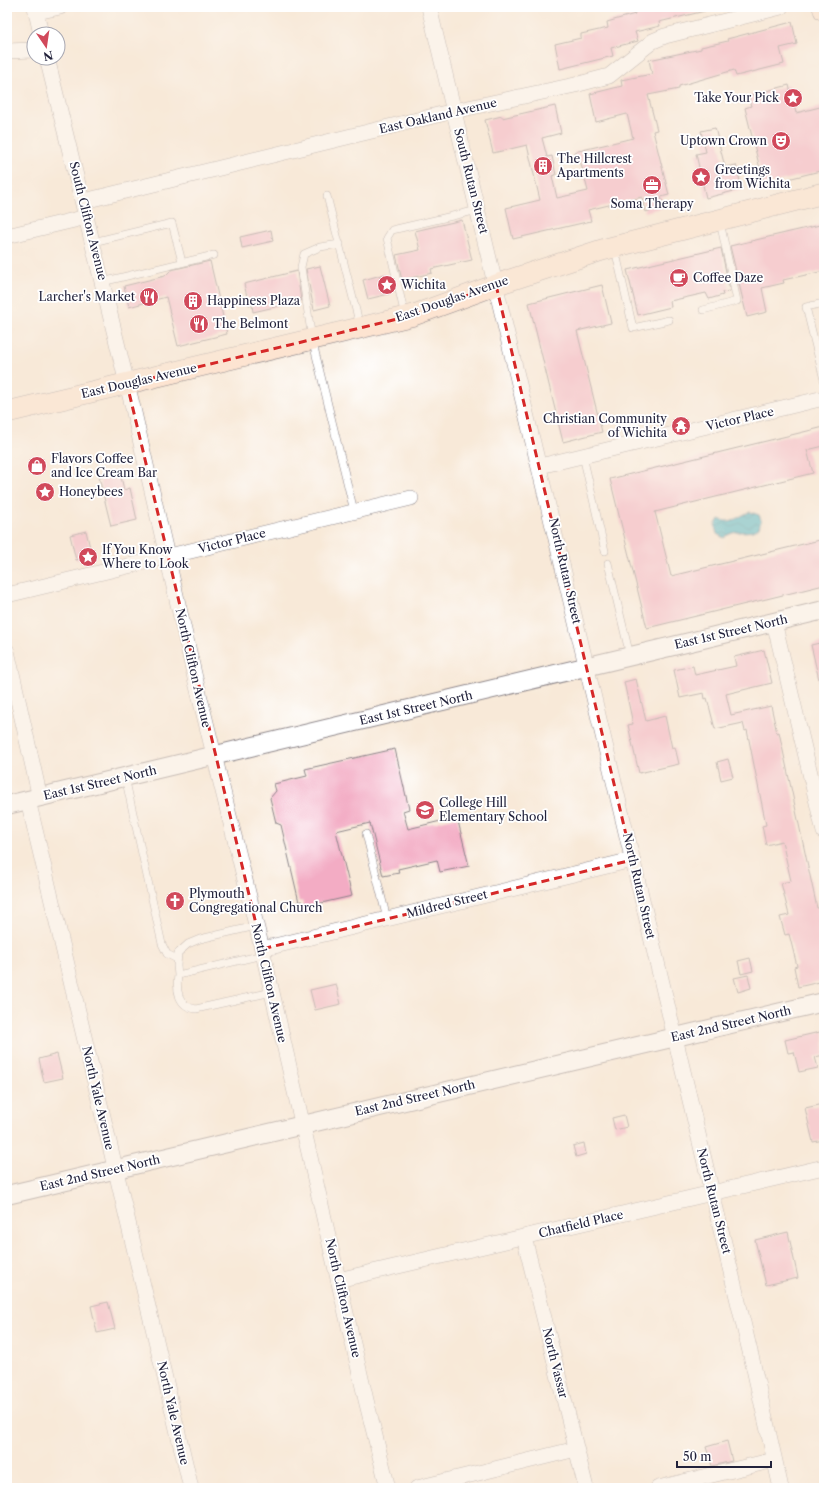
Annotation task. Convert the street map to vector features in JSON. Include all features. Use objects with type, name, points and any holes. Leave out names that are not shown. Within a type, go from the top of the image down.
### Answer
[{"type":"main road","name":"East Douglas Avenue","points":[[7,412],[406,317],[496,285],[614,247],[824,193]]},
{"type":"street","points":[[39,26],[36,10],[60,7]]},
{"type":"street","name":"South Rutan Street","points":[[429,7],[496,285]]},
{"type":"street","name":"East Oakland Avenue","points":[[84,201],[454,111],[575,85],[609,76],[654,41],[665,36],[781,7]]},
{"type":"street","points":[[7,51],[26,50]]},
{"type":"street","name":"South Clifton Avenue","points":[[49,66],[88,217],[127,384]]},
{"type":"street","points":[[7,236],[88,217]]},
{"type":"street","name":"North Rutan Street","points":[[496,285],[674,1038],[752,1360],[781,1488]]},
{"type":"street","name":"North Clifton Avenue","points":[[127,384],[214,756],[272,992],[338,1280],[388,1488]]},
{"type":"street","name":"Victor Place","points":[[540,466],[824,398]]},
{"type":"street","name":"Victor Place","points":[[7,595],[411,498]]},
{"type":"street","name":"East 1st Street North","points":[[7,805],[824,610]]},
{"type":"street","points":[[774,622],[824,832]]},
{"type":"street","name":"North Yale Avenue","points":[[7,651],[34,799],[115,1170],[191,1488]]},
{"type":"street","name":"Mildred Street","points":[[262,952],[387,919],[632,860]]},
{"type":"street","name":"East 2nd Street North","points":[[7,1195],[302,1124],[824,1002]]},
{"type":"street","name":"Chatfield Place","points":[[338,1280],[524,1238],[824,1167]]},
{"type":"street","name":"North Vassar","points":[[524,1238],[586,1488]]},
{"type":"street","points":[[417,1488],[576,1449]]},
{"type":"street","points":[[658,1488],[774,1460]]},
{"type":"lane","points":[[327,196],[360,328]]},
{"type":"lane","points":[[406,317],[387,238],[392,230],[478,210]]},
{"type":"lane","points":[[703,310],[738,301],[720,220]]},
{"type":"lane","points":[[93,242],[172,222],[182,262]]},
{"type":"lane","points":[[340,244],[320,247],[304,254],[300,267],[312,340],[354,511]]},
{"type":"lane","points":[[614,247],[632,328],[669,320]]},
{"type":"lane","points":[[102,282],[214,255]]},
{"type":"lane","points":[[824,303],[806,307],[824,380]]},
{"type":"lane","points":[[583,456],[605,551]]},
{"type":"lane","points":[[608,563],[630,656]]},
{"type":"lane","points":[[124,777],[162,944],[167,954],[177,959]]},
{"type":"lane","points":[[366,834],[387,919]]},
{"type":"lane","points":[[256,926],[188,944],[178,953],[177,990],[184,1005],[191,1009],[272,992]]},
{"type":"lane","points":[[178,975],[262,952]]},
{"type":"highlighted area","points":[[496,285],[632,860],[262,949],[127,384],[414,315]]},
{"type":"water","points":[[750,512],[759,515],[761,520],[759,528],[750,531],[733,533],[724,538],[717,534],[715,526],[719,519],[728,521]]},
{"type":"building","points":[[633,7],[705,7],[705,11],[659,22],[660,26],[635,32],[638,41],[611,48],[613,56],[560,69],[555,44],[581,38],[581,34],[608,28],[607,22],[635,14]]},
{"type":"building","points":[[792,22],[797,44],[780,48],[784,64],[736,76],[734,70],[679,86],[679,89],[648,95],[657,130],[653,131],[669,195],[661,197],[664,207],[645,212],[642,197],[588,210],[591,221],[513,239],[506,208],[540,200],[527,145],[493,153],[485,120],[502,116],[502,118],[555,106],[561,133],[542,138],[547,157],[552,156],[556,175],[552,176],[557,198],[588,191],[580,160],[576,162],[574,152],[633,138],[627,114],[596,122],[590,94],[622,86],[621,80],[652,74],[649,60],[701,49],[701,47],[728,41],[727,39]]},
{"type":"building","name":"Uptown Crown","points":[[789,85],[796,113],[824,106],[824,170],[764,185],[745,108],[751,106],[748,96]]},
{"type":"building","points":[[715,128],[725,167],[736,165],[742,189],[706,198],[696,154],[706,152],[701,131]]},
{"type":"building","points":[[462,220],[472,260],[431,269],[432,273],[402,280],[396,255],[420,250],[415,231]]},
{"type":"building","points":[[824,224],[824,271],[783,280],[784,283],[762,288],[767,312],[747,317],[730,246]]},
{"type":"building","points":[[271,230],[273,241],[242,248],[240,237]]},
{"type":"building","points":[[721,248],[730,291],[722,292],[723,295],[709,299],[706,293],[670,301],[671,307],[638,315],[627,270]]},
{"type":"building","name":"Happiness Plaza","points":[[210,261],[227,334],[178,346],[166,297],[129,307],[124,286],[165,276],[171,270]]},
{"type":"building","points":[[320,266],[330,306],[314,310],[306,269]]},
{"type":"building","points":[[297,271],[301,301],[253,312],[252,305],[249,305],[244,284]]},
{"type":"building","points":[[385,274],[389,294],[368,299],[363,280]]},
{"type":"building","points":[[602,285],[611,323],[577,331],[602,432],[563,442],[529,303]]},
{"type":"building","points":[[824,427],[824,446],[807,450],[813,473],[655,512],[671,576],[824,539],[824,585],[647,628],[610,479]]},
{"type":"building","points":[[120,472],[124,490],[130,488],[137,520],[111,526],[99,477]]},
{"type":"building","points":[[86,531],[92,556],[76,560],[70,535]]},
{"type":"building","points":[[824,642],[824,684],[820,684],[811,645]]},
{"type":"building","points":[[764,650],[772,683],[726,694],[731,715],[771,706],[777,733],[779,732],[817,908],[820,908],[824,926],[824,981],[798,987],[794,967],[797,966],[789,934],[785,935],[780,917],[789,915],[781,883],[791,881],[782,841],[766,845],[762,826],[766,825],[747,730],[745,731],[743,723],[715,729],[707,698],[705,699],[704,693],[680,698],[674,670],[693,666],[695,675],[736,666],[734,657]]},
{"type":"building","points":[[636,679],[646,721],[665,716],[672,748],[675,747],[679,764],[639,773],[628,725],[633,724],[624,682]]},
{"type":"building","points":[[395,749],[409,809],[403,811],[408,829],[457,817],[469,866],[440,872],[437,860],[398,869],[399,873],[383,876],[370,823],[336,831],[352,896],[304,907],[302,901],[299,902],[281,825],[276,823],[270,798],[276,791],[274,784],[307,776],[305,769]]},
{"type":"building","points":[[728,759],[733,777],[721,780],[717,762]]},
{"type":"building","points":[[750,958],[753,971],[741,974],[738,961]]},
{"type":"building","points":[[748,975],[751,988],[738,992],[734,978]]},
{"type":"building","points":[[336,984],[341,1004],[315,1010],[310,990]]},
{"type":"building","points":[[824,1031],[824,1055],[815,1057],[818,1068],[799,1072],[794,1052],[788,1053],[785,1040]]},
{"type":"building","points":[[57,1054],[63,1078],[44,1082],[39,1059]]},
{"type":"building","points":[[824,1104],[824,1140],[813,1142],[805,1108]]},
{"type":"building","points":[[624,1115],[627,1127],[615,1130],[612,1118]]},
{"type":"building","points":[[584,1143],[586,1154],[576,1157],[573,1146]]},
{"type":"building","points":[[788,1232],[798,1278],[766,1285],[755,1240]]},
{"type":"building","points":[[108,1302],[115,1329],[97,1333],[91,1306]]},
{"type":"building","points":[[727,1441],[732,1461],[712,1466],[706,1447]]},
{"type":"place","name":"Take Your Pick","points":[[793,98]]},
{"type":"place","name":"Uptown Crown","points":[[781,141]]},
{"type":"place","name":"The Hillcrest Apartments","points":[[543,166]]},
{"type":"place","name":"Greetings from Wichita","points":[[701,177]]},
{"type":"place","name":"Soma Therapy","points":[[652,185]]},
{"type":"place","name":"Coffee Daze","points":[[679,278]]},
{"type":"place","name":"Wichita","points":[[387,285]]},
{"type":"place","name":"Larcher's Market","points":[[149,297]]},
{"type":"place","name":"Happiness Plaza","points":[[193,301]]},
{"type":"place","name":"The Belmont","points":[[199,324]]},
{"type":"place","name":"Christian Community of Wichita","points":[[681,426]]},
{"type":"place","name":"Flavors Coffee and Ice Cream Bar","points":[[37,466]]},
{"type":"place","name":"Honeybees","points":[[45,492]]},
{"type":"place","name":"If You Know Where to Look","points":[[88,557]]},
{"type":"place","name":"College Hill Elementary School","points":[[425,810]]},
{"type":"place","name":"Plymouth Congregational Church","points":[[175,901]]}]
